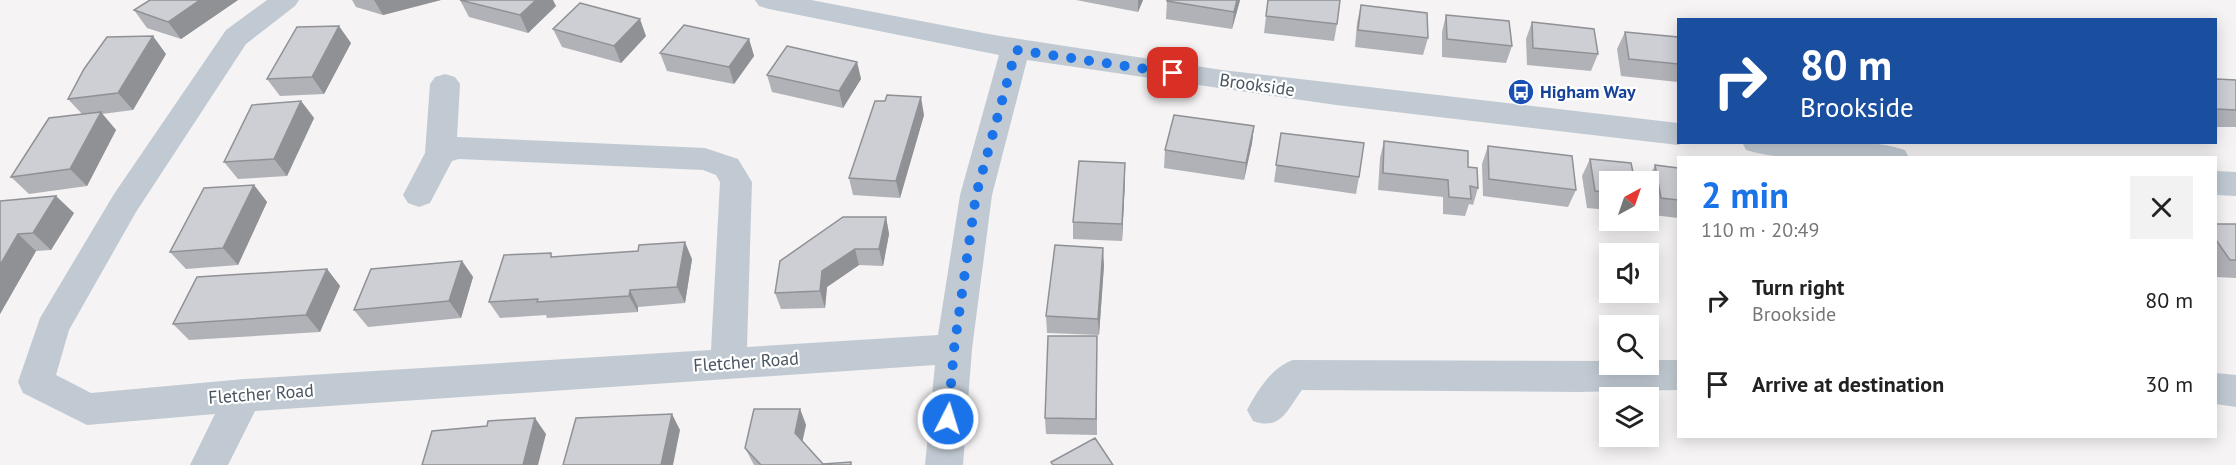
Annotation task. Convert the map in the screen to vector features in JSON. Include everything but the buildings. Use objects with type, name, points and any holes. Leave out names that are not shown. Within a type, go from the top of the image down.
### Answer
[{"type":"street","name":"Fletcher Road","points":[[285,0],[236,37],[125,203],[52,327],[36,382],[87,409],[244,395],[954,349]]},
{"type":"street","name":"Brookside","points":[[769,0],[1016,50],[1353,99],[1677,134]]},
{"type":"street","points":[[944,465],[954,349],[976,195],[1016,50]]},
{"type":"street","points":[[419,195],[441,153],[445,84]]},
{"type":"street","points":[[1774,144],[1877,156]]},
{"type":"street","points":[[441,153],[459,148],[693,158],[727,166],[736,182],[728,364]]},
{"type":"street","points":[[2217,183],[2236,184]]},
{"type":"street","points":[[1266,410],[1293,375],[1578,377],[1677,375]]},
{"type":"street","points":[[2217,389],[2236,391]]},
{"type":"street","points":[[209,465],[244,395]]},
{"type":"place","name":"Higham Way","points":[[1521,92]]},
{"type":"route","points":[[948,419],[954,349],[976,195],[1016,50],[1173,73]]}]
